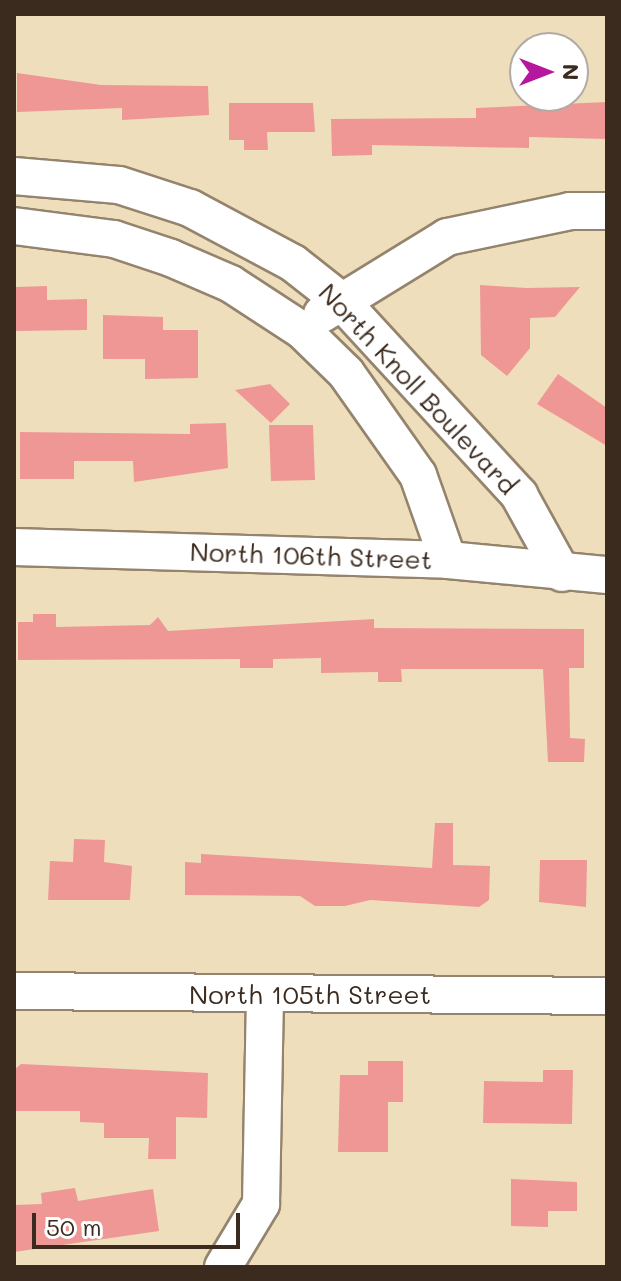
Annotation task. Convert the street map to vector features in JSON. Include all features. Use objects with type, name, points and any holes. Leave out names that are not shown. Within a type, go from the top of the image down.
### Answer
[{"type":"street","name":"North Knoll Boulevard","points":[[14,176],[119,185],[190,208],[261,241],[340,300],[534,513],[562,573]]},
{"type":"street","points":[[303,331],[340,300],[447,237],[570,211],[607,211]]},
{"type":"street","name":"North Knoll Boulevard","points":[[14,226],[114,239],[171,258],[231,284],[303,331],[346,373],[418,475],[448,560]]},
{"type":"street","name":"North 106th Street","points":[[14,547],[448,560],[607,575]]},
{"type":"street","name":"North 105th Street","points":[[14,991],[265,996],[607,996]]},
{"type":"street","points":[[223,1267],[261,1204],[265,996]]},
{"type":"building","points":[[17,73],[101,85],[208,86],[209,115],[122,120],[122,108],[17,112]]},
{"type":"building","points":[[607,102],[607,139],[529,137],[529,148],[372,145],[372,155],[332,156],[331,119],[476,118],[476,108],[509,106],[509,112],[589,112],[589,103]]},
{"type":"building","points":[[229,103],[313,103],[315,132],[267,132],[268,150],[244,150],[244,140],[229,140]]},
{"type":"building","points":[[480,285],[580,287],[555,317],[530,318],[530,348],[507,376],[481,355]]},
{"type":"building","points":[[47,286],[47,300],[87,299],[87,330],[14,331],[16,287]]},
{"type":"building","points":[[103,315],[163,317],[163,330],[198,330],[198,378],[145,379],[145,359],[103,359]]},
{"type":"building","points":[[558,374],[607,408],[607,446],[537,404]]},
{"type":"building","points":[[270,384],[290,404],[271,423],[235,390]]},
{"type":"building","points":[[226,423],[228,468],[134,482],[133,461],[74,461],[74,479],[20,479],[20,432],[190,434],[190,424]]},
{"type":"building","points":[[269,425],[313,425],[315,480],[271,481]]},
{"type":"building","points":[[33,614],[56,614],[56,627],[150,625],[158,617],[168,631],[374,619],[374,628],[584,629],[584,668],[569,668],[570,738],[585,739],[584,762],[548,762],[543,669],[401,669],[402,682],[378,682],[378,672],[321,673],[321,658],[273,659],[273,668],[240,668],[240,659],[18,660],[18,622],[33,622]]},
{"type":"building","points":[[435,823],[453,823],[453,865],[490,866],[489,900],[479,907],[370,900],[345,906],[315,906],[300,896],[185,895],[185,862],[201,863],[201,854],[432,868]]},
{"type":"building","points":[[74,839],[105,840],[104,862],[132,866],[130,900],[48,900],[50,861],[73,862]]},
{"type":"building","points":[[540,860],[587,860],[586,907],[539,902]]},
{"type":"building","points":[[368,1061],[403,1061],[403,1102],[388,1102],[388,1152],[338,1152],[340,1075],[368,1075]]},
{"type":"building","points":[[21,1064],[208,1073],[207,1118],[176,1117],[176,1159],[148,1159],[149,1138],[104,1138],[104,1123],[80,1122],[80,1111],[14,1111],[14,1070]]},
{"type":"building","points":[[543,1070],[573,1070],[572,1124],[483,1123],[484,1081],[543,1082]]},
{"type":"building","points":[[511,1179],[577,1182],[577,1211],[548,1211],[548,1227],[511,1226]]},
{"type":"building","points":[[75,1188],[78,1201],[153,1189],[159,1231],[14,1252],[14,1205],[42,1204],[41,1193]]}]
